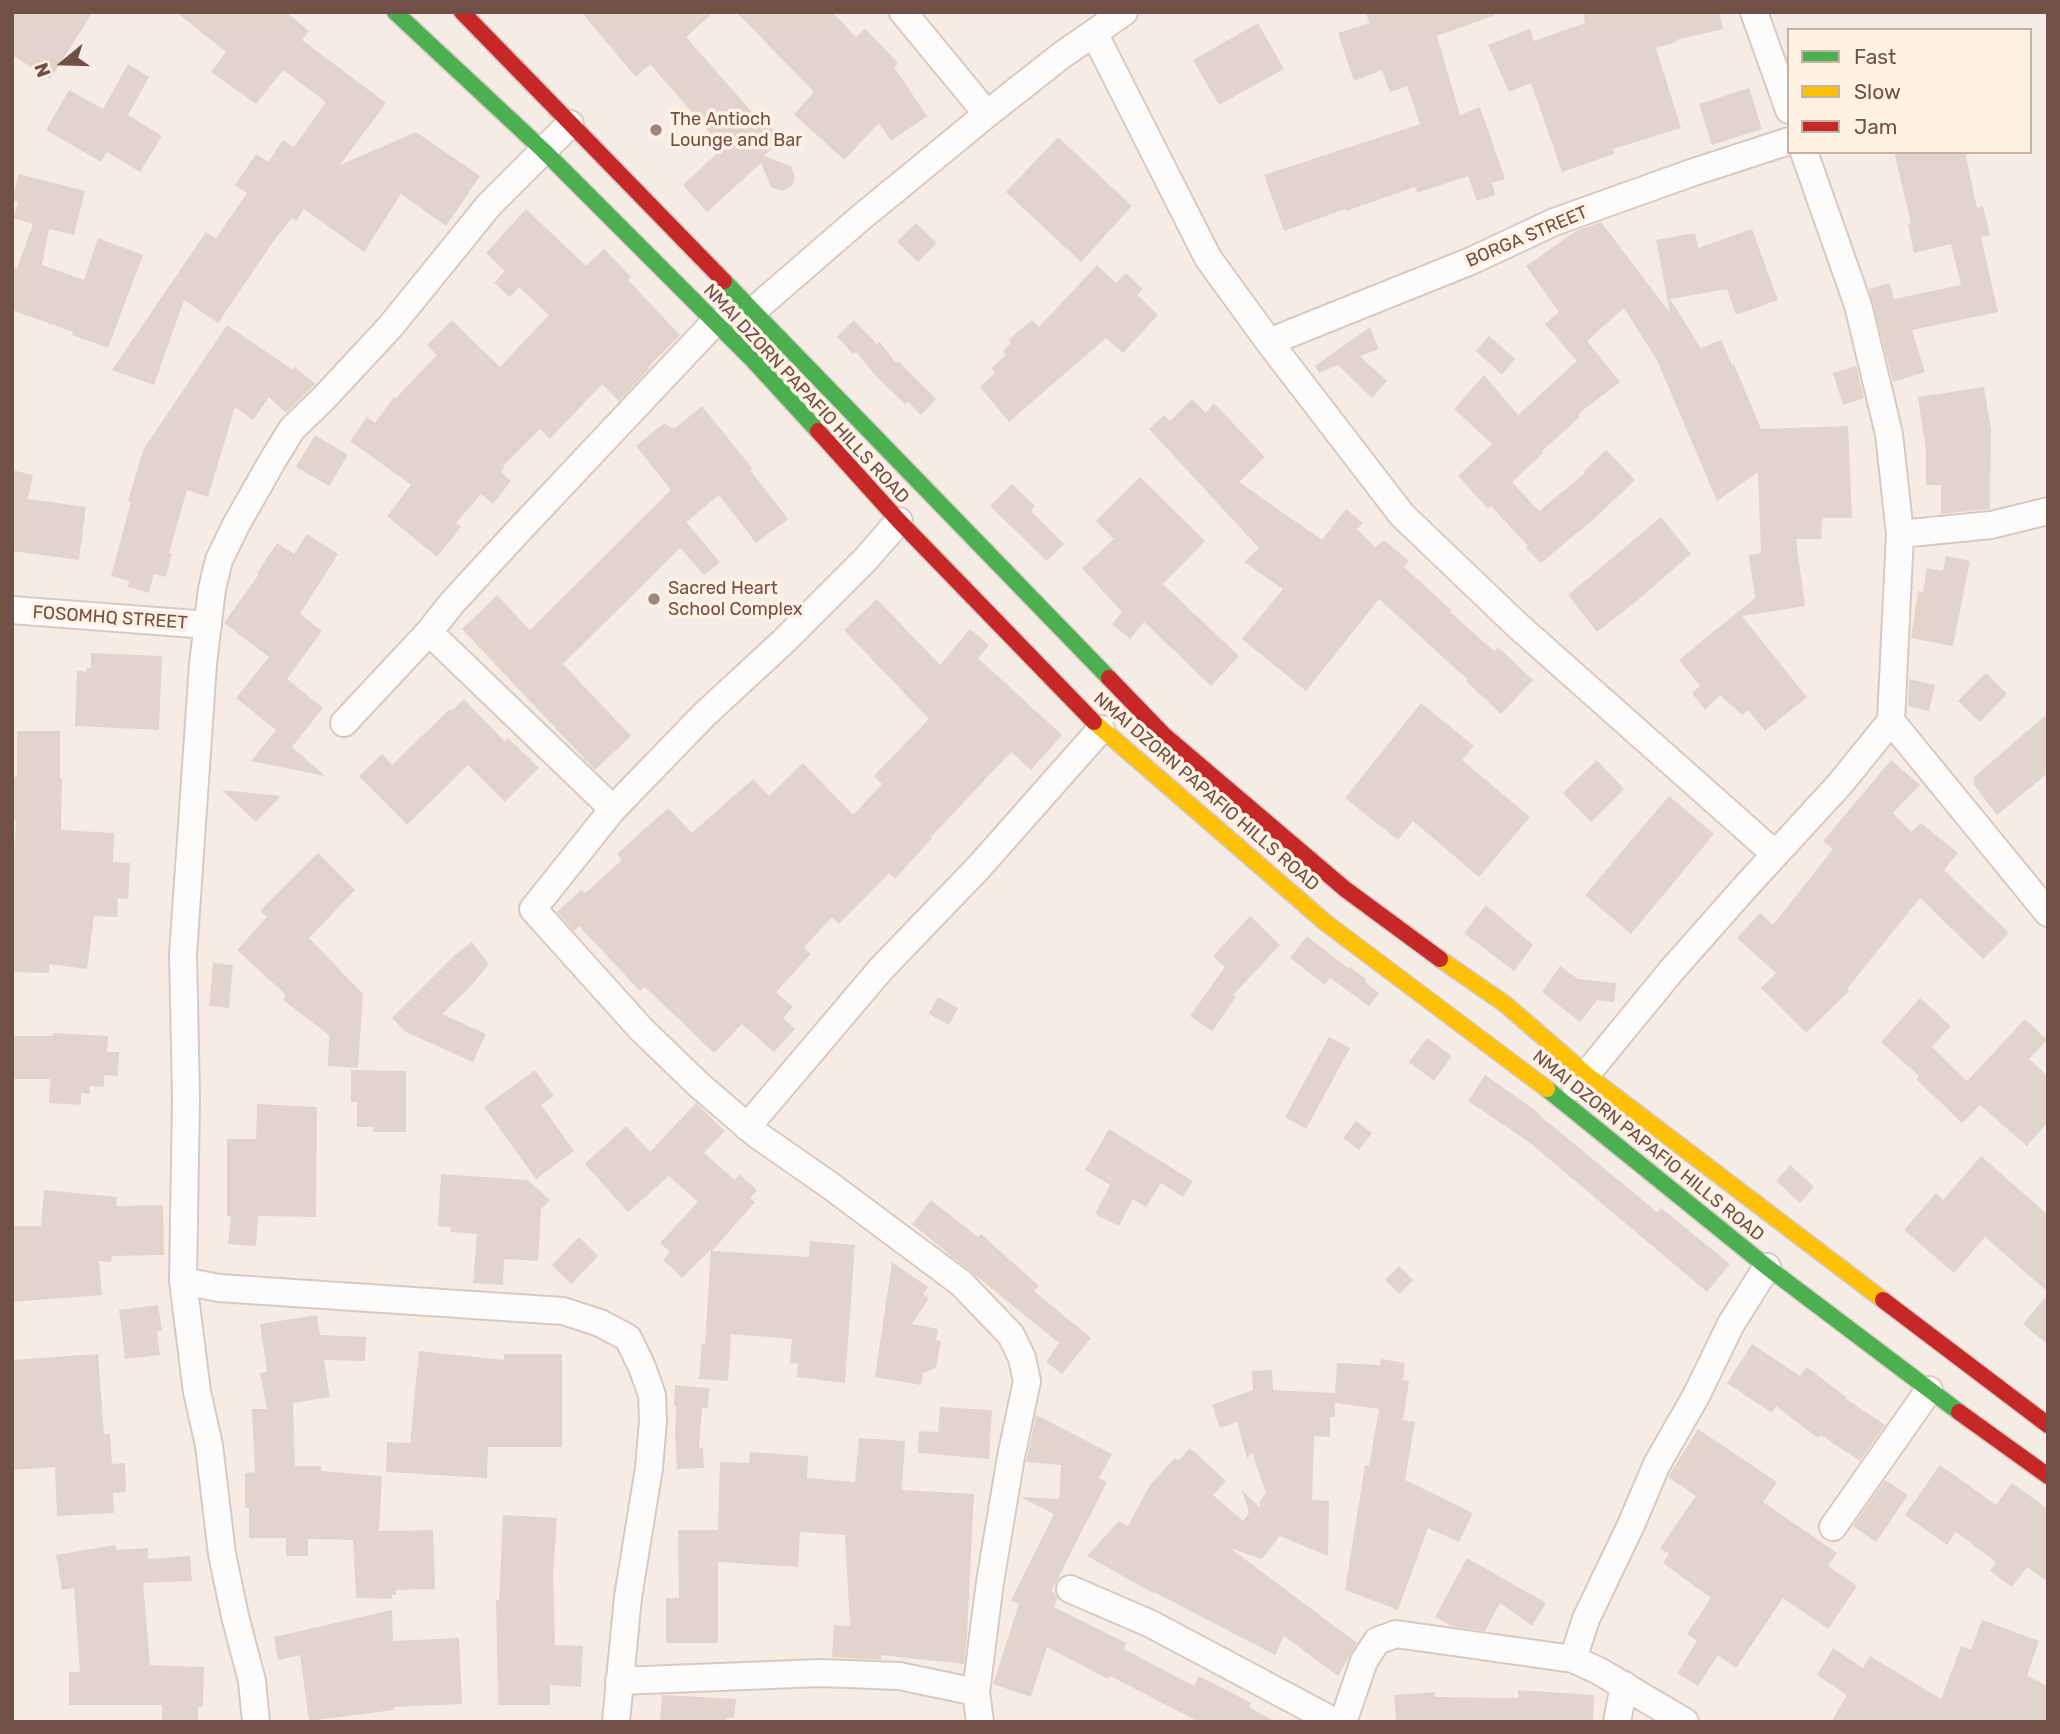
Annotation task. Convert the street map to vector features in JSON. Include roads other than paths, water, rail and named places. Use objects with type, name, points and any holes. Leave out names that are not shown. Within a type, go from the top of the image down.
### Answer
[{"type":"street","name":"NMAI DZORN PAPAFIO HILLS ROAD","points":[[394,12],[544,151],[752,359],[899,521],[1101,729],[1326,923],[1563,1101],[1767,1266],[1929,1390],[2048,1476]]},
{"type":"street","name":"NMAI DZORN PAPAFIO HILLS ROAD","points":[[462,12],[1164,735],[1345,889],[1506,1004],[1587,1074],[2048,1425]]},
{"type":"street","points":[[903,12],[987,114]]},
{"type":"street","points":[[753,311],[987,114],[1062,55],[1124,12]]},
{"type":"street","points":[[1754,12],[1787,104]]},
{"type":"street","points":[[1094,33],[1208,258],[1402,515],[1517,625],[1775,854]]},
{"type":"street","points":[[256,1722],[252,1681],[234,1616],[222,1554],[209,1445],[197,1392],[183,1281],[186,1098],[183,955],[196,756],[212,589],[219,560],[292,429],[390,327],[489,205],[570,124]]},
{"type":"street","name":"BORGA STREET","points":[[1269,342],[1471,261],[1554,222],[1787,142]]},
{"type":"street","points":[[1563,1101],[1672,970],[1840,784],[1891,721],[1900,534],[1889,435],[1861,318],[1805,154]]},
{"type":"street","points":[[344,723],[522,527],[714,323]]},
{"type":"street","points":[[1900,534],[1991,525],[2048,511]]},
{"type":"street","points":[[899,521],[865,561],[704,715],[613,809],[533,909],[641,1029],[699,1085],[747,1127],[961,1283],[1011,1335],[1022,1358],[1027,1381],[990,1582],[976,1692],[980,1722]]},
{"type":"street","name":"FOSOMHQ STREET","points":[[12,610],[208,625]]},
{"type":"street","points":[[429,632],[613,809]]},
{"type":"street","points":[[1891,721],[2048,913]]},
{"type":"street","points":[[747,1127],[881,969],[979,867],[1101,729]]},
{"type":"street","points":[[1573,1659],[1586,1619],[1657,1464],[1696,1396],[1731,1324],[1767,1266]]},
{"type":"street","points":[[183,1281],[219,1288],[563,1311],[600,1323],[628,1338],[652,1395],[653,1421],[649,1468],[628,1597],[616,1722]]},
{"type":"street","points":[[1833,1527],[1929,1390]]},
{"type":"street","points":[[1070,1589],[1151,1623],[1335,1722]]},
{"type":"street","points":[[1343,1722],[1364,1661],[1377,1641],[1396,1634],[1573,1659],[1599,1671],[1685,1722]]},
{"type":"street","points":[[619,1681],[820,1673],[899,1676],[976,1692]]},
{"type":"street","points":[[1617,1722],[1623,1685]]},
{"type":"place","name":"The Antioch Lounge and Bar","points":[[656,130]]},
{"type":"place","name":"Sacred Heart School Complex","points":[[654,599]]}]
